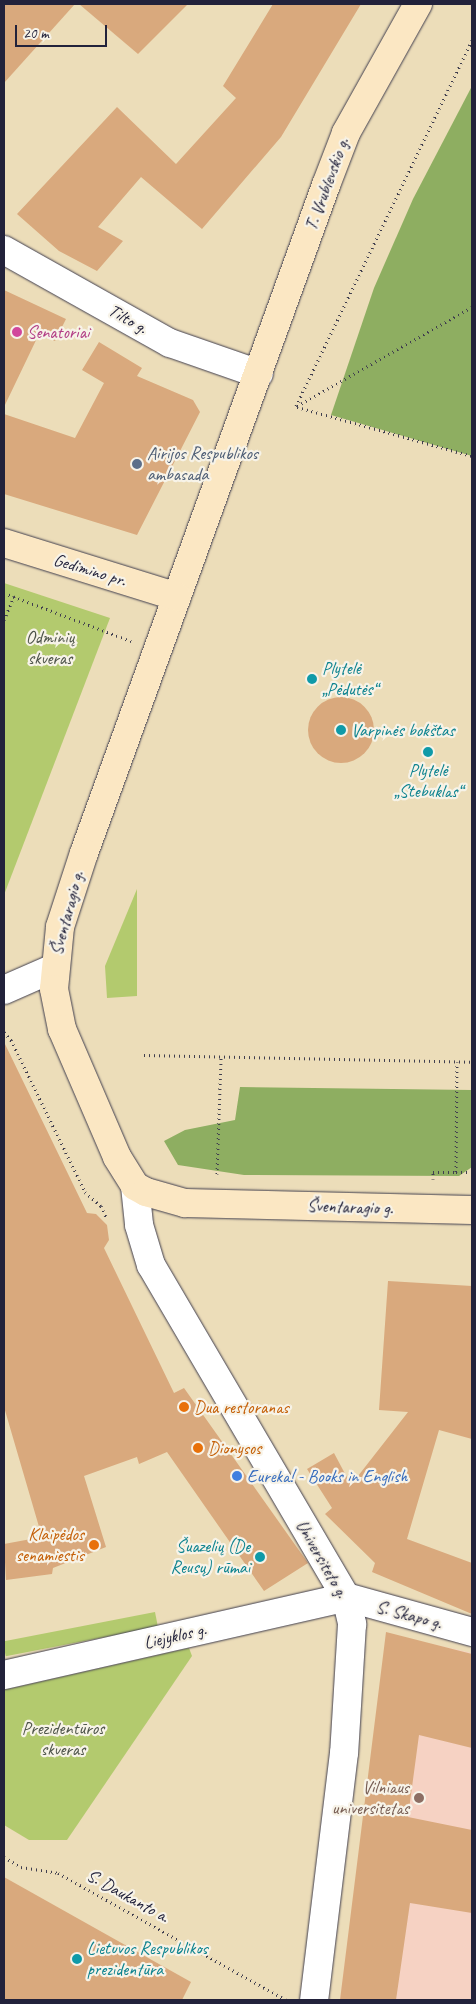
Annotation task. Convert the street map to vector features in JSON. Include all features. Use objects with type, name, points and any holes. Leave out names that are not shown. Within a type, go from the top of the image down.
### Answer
[{"type":"main road","name":"T. Vrublevskio g.","points":[[259,374],[346,133],[418,4]]},
{"type":"main road","name":"Šventaragio g.","points":[[259,374],[84,853],[60,927],[54,968],[62,1030],[117,1156],[135,1186],[185,1202],[472,1210]]},
{"type":"main road","name":"Gedimino pr.","points":[[4,543],[177,597]]},
{"type":"street","name":"Tilto g.","points":[[4,250],[170,343],[259,374]]},
{"type":"street","points":[[4,990],[54,968]]},
{"type":"street","name":"Universiteto g.","points":[[135,1186],[139,1225],[151,1265],[346,1597],[352,1624],[344,1753],[314,2000]]},
{"type":"street","name":"S. Skapo g.","points":[[346,1597],[472,1632]]},
{"type":"street","name":"Liejyklos g.","points":[[4,1675],[346,1597]]},
{"type":"path","points":[[296,406],[472,40]]},
{"type":"path","points":[[296,406],[472,307]]},
{"type":"path","points":[[296,406],[472,456]]},
{"type":"path","points":[[4,592],[157,651]]},
{"type":"path","points":[[4,620],[14,596]]},
{"type":"path","points":[[4,1032],[12,1040],[85,1192],[101,1206],[108,1222]]},
{"type":"path","points":[[144,1055],[472,1062]]},
{"type":"path","points":[[216,1183],[221,1057]]},
{"type":"path","points":[[456,1172],[457,1062]]},
{"type":"path","points":[[433,1184],[433,1172],[472,1172]]},
{"type":"path","name":"S. Daukanto a.","points":[[4,1857],[21,1867],[58,1873],[286,2000]]},
{"type":"shaded area","name":"Vilniaus universitetas","points":[[427,1643],[472,1653],[472,2000],[340,2000],[361,1840]]},
{"type":"green space","points":[[472,86],[472,456],[331,415],[374,288],[413,199]]},
{"type":"green space","name":"Odminių skveras","points":[[4,583],[110,618],[4,895]]},
{"type":"green space","points":[[137,889],[137,996],[107,998],[105,966]]},
{"type":"green space","points":[[240,1087],[472,1090],[472,1167],[459,1176],[244,1175],[178,1165],[164,1141],[185,1130],[235,1120]]},
{"type":"green space","points":[[155,1612],[158,1627],[6,1656],[4,1641]]},
{"type":"green space","name":"Prezidentūros skveras","points":[[189,1648],[192,1656],[67,1840],[29,1840],[4,1825],[4,1690]]},
{"type":"building","points":[[4,4],[75,4],[4,83]]},
{"type":"building","points":[[79,4],[188,4],[138,54]]},
{"type":"building","points":[[273,4],[361,4],[281,137],[202,229],[141,177],[98,227],[123,241],[97,271],[59,251],[17,214],[117,107],[176,164],[236,98],[223,86]]},
{"type":"building","points":[[4,290],[66,319],[55,341],[39,334],[4,407]]},
{"type":"building","points":[[99,342],[142,368],[137,376],[193,400],[200,412],[137,535],[4,494],[4,414],[75,438],[104,383],[82,370]]},
{"type":"building","name":"Varpinės bokštas","points":[[335,697],[347,697],[359,702],[369,712],[374,724],[372,743],[359,758],[347,763],[335,763],[323,758],[313,748],[308,736],[308,724],[313,712],[323,702]]},
{"type":"building","points":[[4,1042],[87,1213],[96,1214],[107,1225],[109,1240],[104,1248],[174,1393],[184,1388],[308,1563],[264,1591],[167,1452],[139,1464],[137,1457],[84,1476],[106,1547],[53,1568],[52,1574],[6,1580],[4,1544],[42,1537],[4,1407]]},
{"type":"building","points":[[388,1281],[472,1286],[472,1439],[439,1430],[407,1539],[472,1563],[472,1614],[372,1572],[375,1563],[325,1514],[332,1508],[307,1469],[334,1453],[351,1485],[408,1412],[379,1410]]},
{"type":"building","name":"Vilniaus universitetas","points":[[386,1632],[472,1654],[472,1748],[419,1735],[408,1817],[472,1830],[472,1913],[410,1903],[396,2000],[340,2000]]},
{"type":"building","name":"Lietuvos Respublikos prezidentūra","points":[[4,1877],[191,1982],[182,2000],[4,2000]]},
{"type":"place","name":"Senatoriai","points":[[17,332]]},
{"type":"place","name":"Airijos Respublikos ambasada","points":[[137,464]]},
{"type":"place","name":"Plytelė „Pėdutės“","points":[[312,679]]},
{"type":"place","name":"Varpinės bokštas","points":[[341,730]]},
{"type":"place","name":"Plytelė „Stebuklas“","points":[[428,752]]},
{"type":"place","name":"Dua restoranas","points":[[184,1407]]},
{"type":"place","name":"Dionysos","points":[[198,1448]]},
{"type":"place","name":"Eureka! - Books in English","points":[[237,1476]]},
{"type":"place","name":"Klaipėdos senamiestis","points":[[94,1545]]},
{"type":"place","name":"Šuazelių (De Reusų) rūmai","points":[[260,1557]]},
{"type":"place","name":"Vilniaus universitetas","points":[[419,1798]]},
{"type":"place","name":"Lietuvos Respublikos prezidentūra","points":[[77,1959]]}]
